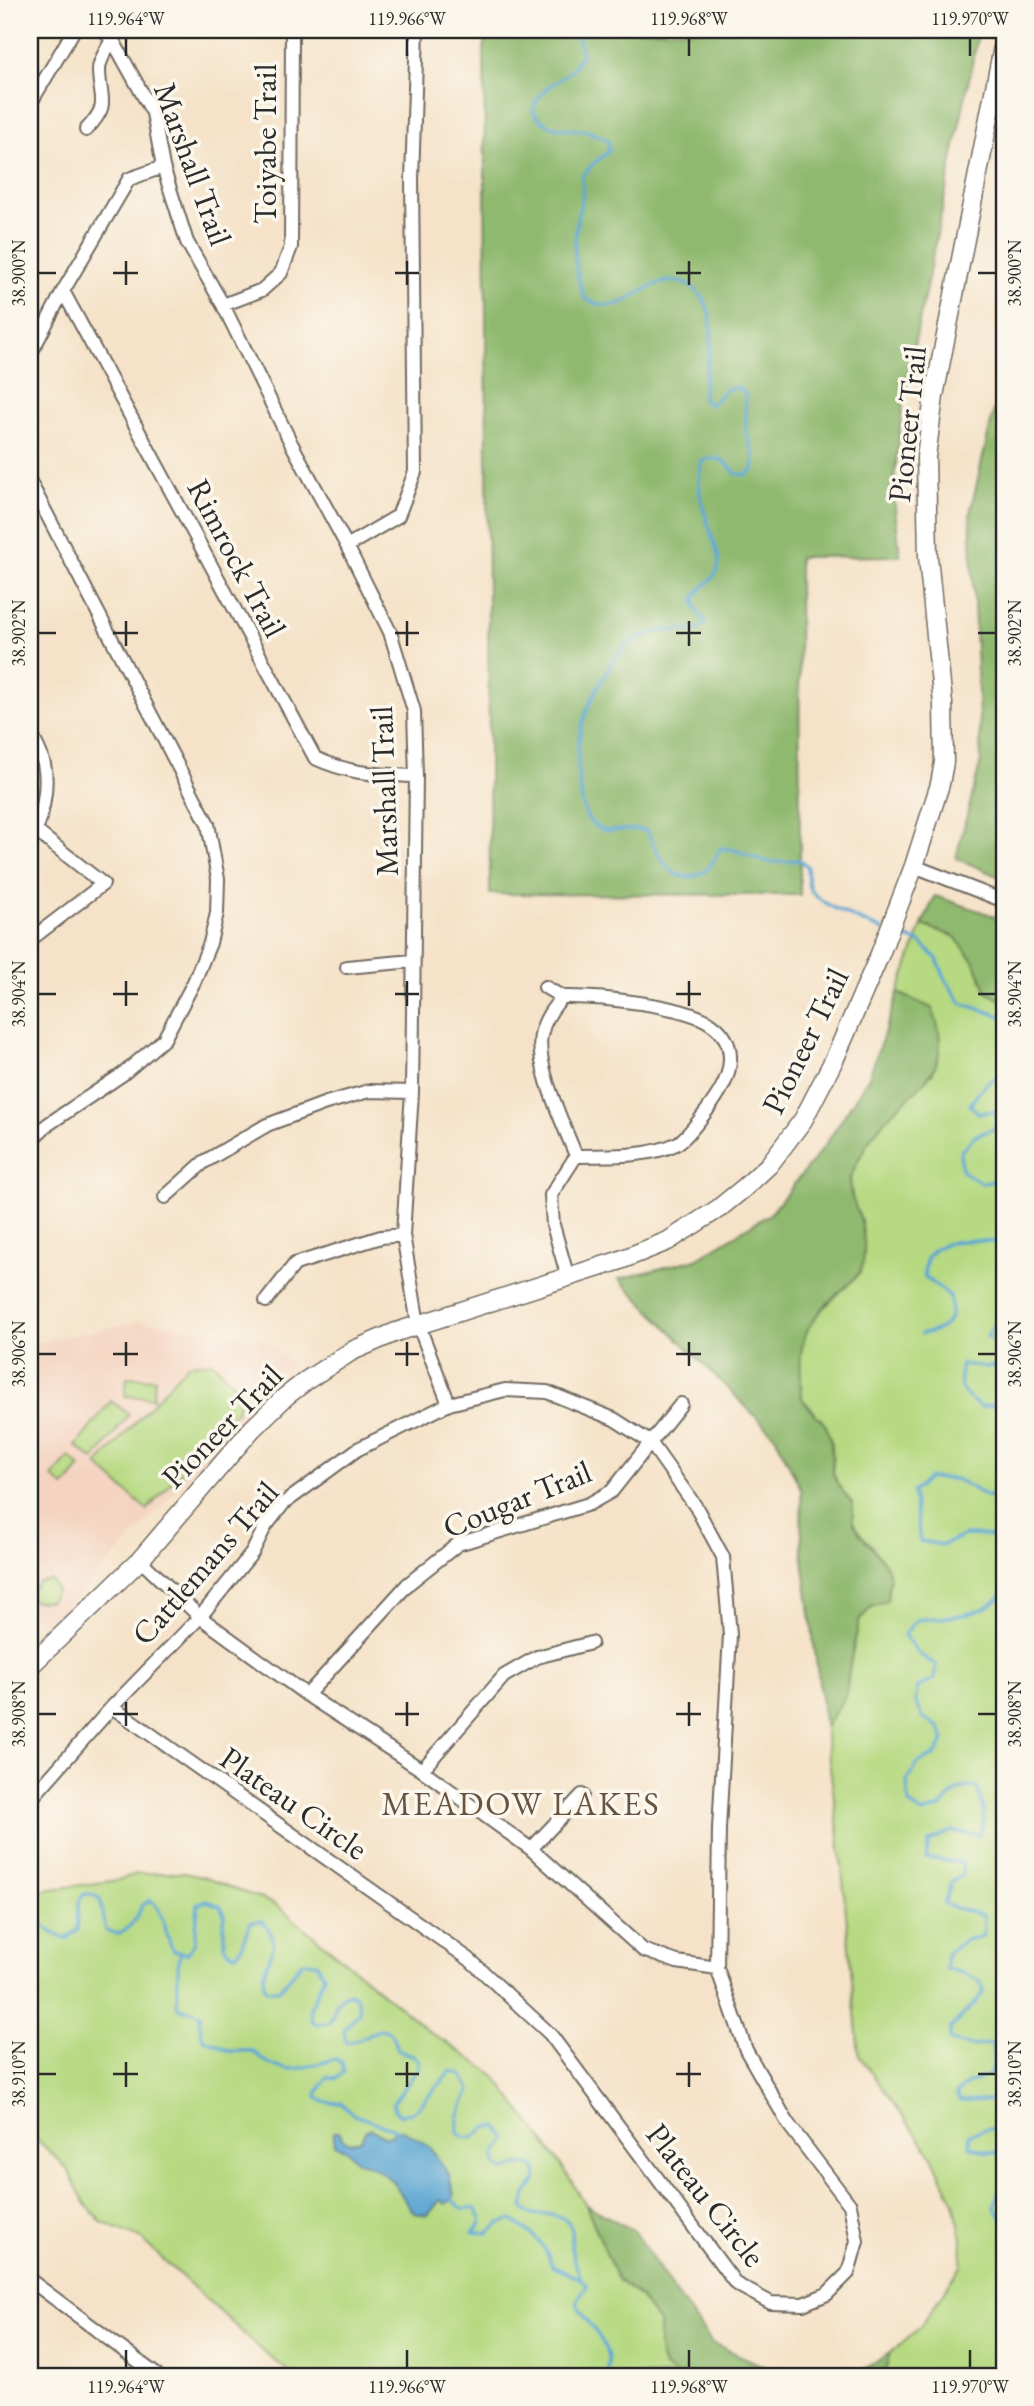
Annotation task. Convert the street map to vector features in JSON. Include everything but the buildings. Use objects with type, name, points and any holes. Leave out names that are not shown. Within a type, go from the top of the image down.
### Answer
[{"type":"main road","name":"Pioneer Trail","points":[[30,1667],[140,1560],[215,1469],[285,1397],[352,1351],[418,1324],[568,1278],[668,1241],[718,1209],[769,1165],[803,1121],[820,1090],[880,954],[935,805],[944,762],[943,704],[925,484],[930,426],[1004,42]]},
{"type":"street","points":[[30,104],[74,30]]},
{"type":"street","name":"Toiyabe Trail","points":[[223,304],[262,290],[281,273],[291,247],[292,30]]},
{"type":"street","points":[[347,546],[398,516],[415,472],[412,179],[418,30]]},
{"type":"street","points":[[86,130],[98,117],[103,103],[98,66],[107,34]]},
{"type":"street","name":"Marshall Trail","points":[[107,34],[153,113],[163,167],[187,242],[223,304],[291,443],[390,632],[414,710],[416,776],[412,1092],[403,1235],[418,1324],[449,1404]]},
{"type":"street","points":[[30,355],[63,291],[129,179],[163,167]]},
{"type":"street","name":"Rimrock Trail","points":[[63,291],[315,758],[357,773],[416,776]]},
{"type":"street","points":[[30,482],[208,824],[218,879],[217,913],[210,943],[194,982],[164,1039],[123,1074],[47,1125],[30,1141]]},
{"type":"street","points":[[30,733],[45,766],[45,788],[33,836],[103,884],[30,940]]},
{"type":"street","points":[[914,866],[1004,901]]},
{"type":"street","points":[[347,967],[413,961]]},
{"type":"street","points":[[545,987],[562,998],[591,996],[694,1014],[714,1025],[728,1044],[732,1061],[727,1079],[713,1102],[678,1143],[650,1153],[576,1156]]},
{"type":"street","points":[[562,998],[549,1013],[541,1036],[541,1061],[576,1156]]},
{"type":"street","points":[[165,1197],[204,1162],[267,1125],[326,1103],[369,1091],[412,1092]]},
{"type":"street","points":[[568,1278],[553,1225],[551,1195],[576,1156]]},
{"type":"street","points":[[266,1301],[295,1264],[381,1237],[403,1235]]},
{"type":"street","name":"Cattlemans Trail","points":[[30,1800],[112,1707],[200,1617],[252,1553],[265,1527],[283,1504],[358,1449],[449,1404],[505,1390],[547,1392],[614,1419],[650,1443]]},
{"type":"street","name":"Cougar Trail","points":[[307,1695],[408,1584],[458,1544],[589,1504],[612,1491],[681,1404]]},
{"type":"street","name":"Plateau Circle","points":[[112,1707],[469,1959],[550,2034],[736,2284],[771,2303],[803,2304],[827,2294],[848,2273],[857,2241],[850,2205],[789,2125],[746,2050],[717,1968],[719,1829],[730,1635],[723,1557],[696,1507],[650,1443]]},
{"type":"street","points":[[140,1560],[200,1617],[307,1695],[422,1770],[531,1849],[643,1950],[677,1962],[717,1968]]},
{"type":"street","points":[[422,1770],[504,1676],[537,1657],[591,1643]]},
{"type":"street","points":[[531,1849],[582,1795]]},
{"type":"street","points":[[30,2280],[158,2376]]},
{"type":"shaded area","points":[[139,1321],[264,1339],[293,1366],[48,1627],[30,1613],[30,1344]]},
{"type":"green space","points":[[484,30],[979,30],[904,395],[893,488],[900,556],[799,557],[800,895],[490,894]]},
{"type":"green space","points":[[1004,366],[1004,879],[956,858],[981,761],[970,513]]},
{"type":"green space","points":[[935,896],[991,915],[1004,924],[1004,1002],[987,992],[974,961],[954,936],[922,925]]},
{"type":"green space","points":[[922,925],[954,936],[974,961],[987,992],[1004,1002],[1004,2376],[884,2376],[890,2353],[920,2327],[961,2266],[962,2239],[954,2203],[932,2156],[859,2056],[839,1837],[825,1728],[846,1695],[859,1621],[870,1608],[887,1600],[873,1547],[853,1522],[853,1504],[840,1490],[833,1472],[832,1443],[814,1411],[802,1399],[799,1358],[802,1338],[813,1319],[861,1271],[864,1254],[861,1220],[853,1202],[850,1178],[867,1142],[885,1120],[933,1073],[932,1009],[898,993]]},
{"type":"green space","points":[[898,993],[932,1008],[940,1045],[938,1059],[923,1083],[876,1131],[855,1166],[850,1184],[863,1230],[862,1266],[855,1278],[811,1323],[801,1352],[802,1397],[826,1426],[831,1443],[833,1473],[853,1504],[853,1522],[885,1563],[890,1576],[887,1600],[870,1608],[859,1621],[846,1695],[825,1728],[802,1552],[801,1489],[775,1436],[619,1279],[696,1259],[771,1213],[824,1147],[869,1077]]},
{"type":"green space","points":[[213,1362],[240,1391],[238,1409],[147,1510],[97,1465],[188,1364]]},
{"type":"green space","points":[[127,1377],[155,1379],[153,1398],[125,1396]]},
{"type":"green space","points":[[111,1401],[129,1414],[94,1460],[76,1446]]},
{"type":"green space","points":[[69,1457],[81,1467],[64,1487],[52,1477]]},
{"type":"green space","points":[[51,1580],[57,1590],[50,1601],[34,1601],[30,1597],[30,1586],[34,1588],[38,1582]]},
{"type":"green space","points":[[184,1873],[206,1878],[275,1904],[429,2031],[493,2074],[562,2166],[586,2205],[617,2279],[641,2298],[659,2323],[659,2352],[664,2367],[677,2376],[295,2376],[267,2355],[140,2238],[101,2222],[84,2202],[68,2170],[38,2140],[30,2128],[30,1892],[118,1880],[136,1874]]},
{"type":"green space","points":[[586,2205],[634,2231],[712,2343],[777,2372],[853,2376],[677,2376],[664,2367],[659,2352],[659,2323],[641,2298],[617,2279]]},
{"type":"green space","points":[[890,2353],[884,2376],[853,2376]]},
{"type":"water","points":[[370,2129],[387,2137],[397,2130],[403,2130],[430,2147],[449,2175],[454,2196],[452,2200],[445,2204],[441,2199],[428,2215],[414,2213],[391,2180],[373,2167],[357,2161],[335,2144],[333,2132],[339,2132],[350,2143],[361,2140],[365,2131]]},
{"type":"waterway","points":[[566,30],[578,38],[582,54],[570,71],[542,93],[533,111],[550,126],[586,131],[608,140],[609,151],[582,177],[583,195],[577,221],[575,252],[585,299],[601,305],[616,304],[662,283],[673,281],[692,287],[705,302],[711,324],[710,354],[703,400],[711,405],[725,390],[737,387],[745,393],[746,430],[754,457],[753,470],[746,475],[735,473],[721,460],[702,461],[699,480],[701,499],[719,563],[717,572],[696,596],[698,611],[706,622],[698,630],[663,631],[639,637],[626,646],[611,664],[594,694],[580,734],[578,762],[585,811],[591,823],[607,831],[647,831],[661,859],[675,873],[684,877],[705,871],[721,848],[771,862],[800,860],[807,866],[809,887],[815,895],[844,913],[883,930]]},
{"type":"waterway","points":[[894,933],[921,943],[937,959],[946,980],[961,1003],[1004,1017]]},
{"type":"waterway","points":[[1004,1074],[984,1086],[970,1105],[979,1113],[996,1111],[996,1128],[975,1136],[960,1152],[962,1171],[982,1183],[1004,1180]]},
{"type":"waterway","points":[[921,1334],[943,1327],[951,1312],[950,1296],[925,1277],[926,1263],[931,1253],[952,1242],[1004,1243]]},
{"type":"waterway","points":[[1004,1320],[994,1326],[987,1336],[1004,1352]]},
{"type":"waterway","points":[[1004,1365],[986,1367],[962,1364],[960,1379],[962,1390],[981,1407],[1004,1403]]},
{"type":"waterway","points":[[1004,1482],[1000,1489],[988,1497],[956,1479],[929,1478],[913,1492],[920,1541],[943,1545],[965,1535],[999,1536],[1004,1544]]},
{"type":"waterway","points":[[1004,1592],[987,1607],[964,1615],[916,1620],[904,1635],[919,1654],[936,1665],[934,1680],[918,1687],[915,1701],[924,1719],[939,1727],[944,1740],[935,1755],[918,1763],[907,1781],[909,1804],[923,1813],[941,1807],[958,1789],[976,1786],[984,1811],[979,1835],[951,1831],[929,1842],[926,1858],[962,1863],[963,1875],[951,1883],[944,1904],[984,1916],[983,1936],[966,1940],[947,1953],[946,1969],[980,1981],[984,1991],[950,2029],[950,2041],[971,2046],[992,2044],[995,2059],[991,2074],[967,2084],[956,2094],[960,2101],[989,2100],[1004,2103]]},
{"type":"waterway","points":[[30,1923],[36,1922],[67,1939],[78,1929],[79,1902],[86,1894],[100,1899],[106,1930],[117,1934],[130,1926],[142,1905],[151,1900],[160,1912],[174,1951],[187,1954],[195,1942],[198,1904],[207,1901],[220,1906],[224,1915],[224,1946],[236,1954],[242,1947],[251,1922],[262,1921],[273,1941],[273,1949],[264,1973],[266,1990],[279,1990],[303,1962],[316,1963],[324,1976],[310,2009],[311,2020],[316,2024],[329,2023],[337,2002],[349,1993],[357,1999],[359,2013],[344,2029],[346,2042],[383,2030],[394,2038],[398,2050],[413,2055],[418,2060],[418,2069],[393,2103],[396,2112],[400,2115],[411,2113],[451,2071],[462,2074],[470,2090],[458,2117],[458,2133],[470,2138],[486,2127],[498,2127],[506,2139],[495,2154],[496,2165],[504,2170],[520,2165],[535,2167],[537,2179],[526,2194],[523,2208],[533,2214],[557,2216],[569,2224],[572,2232],[571,2246],[581,2279]]},
{"type":"waterway","points":[[180,1954],[177,2004],[180,2009],[201,2015],[199,2020],[203,2039],[230,2051],[253,2051],[273,2066],[283,2068],[302,2068],[336,2059],[342,2063],[344,2072],[336,2079],[327,2077],[317,2094],[318,2098],[324,2102],[341,2103],[354,2115],[397,2130]]},
{"type":"waterway","points":[[1004,2127],[985,2129],[969,2135],[970,2146],[1004,2154]]},
{"type":"waterway","points":[[1004,2184],[994,2207],[1004,2220]]},
{"type":"waterway","points":[[452,2200],[462,2208],[475,2208],[481,2223],[473,2232],[489,2233],[500,2223],[512,2220],[537,2239],[550,2258],[552,2266],[581,2279],[587,2285],[577,2301],[605,2347],[608,2355],[607,2376]]},
{"type":"waterway","points":[[1004,2318],[1001,2319],[997,2333],[1004,2340]]},
{"type":"district","name":"MEADOW LAKES","points":[[521,1803]]}]
